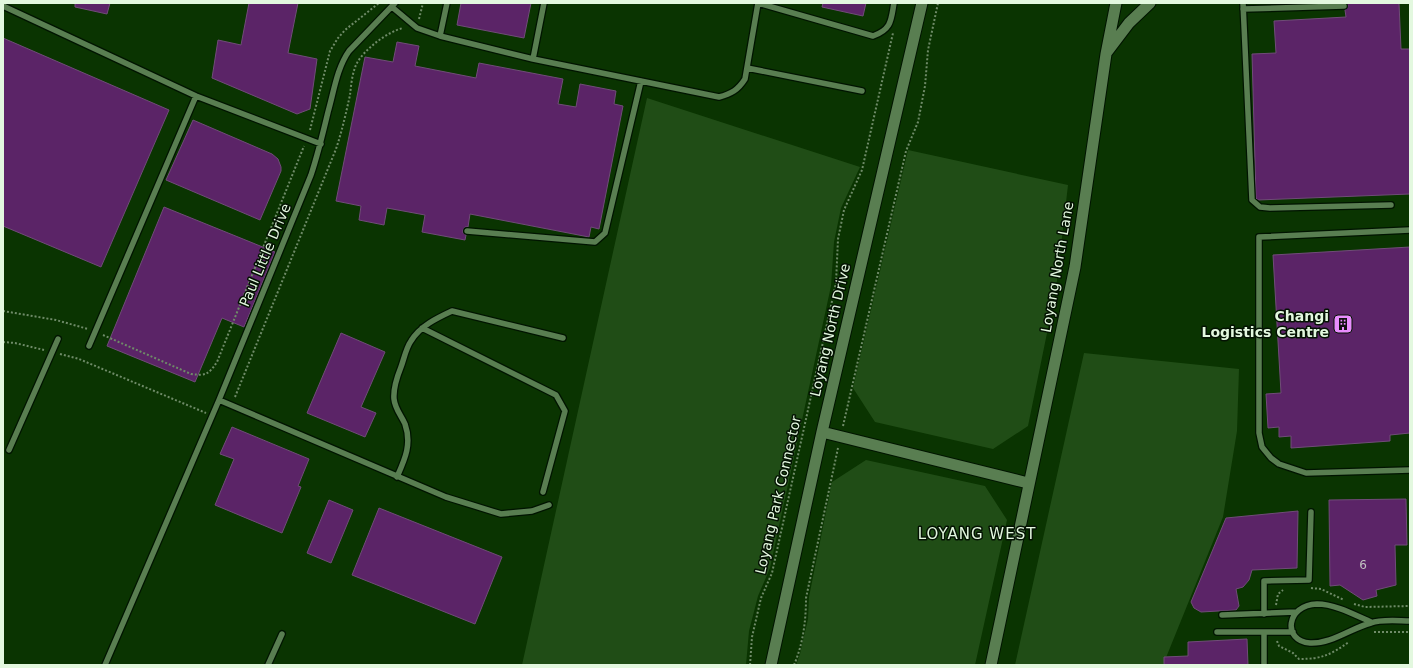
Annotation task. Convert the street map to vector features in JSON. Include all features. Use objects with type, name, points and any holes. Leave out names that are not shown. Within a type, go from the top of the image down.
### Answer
[{"type":"street","name":"Loyang North Drive","points":[[771,665],[822,432],[922,3]]},
{"type":"street","name":"Loyang North Lane","points":[[991,665],[1028,483],[1075,267],[1106,54],[1116,3]]},
{"type":"street","name":"Loyang North Lane","points":[[1106,54],[1129,23],[1150,3]]},
{"type":"street","points":[[822,432],[1028,483]]},
{"type":"lane","points":[[440,36],[447,3]]},
{"type":"lane","points":[[533,59],[544,3]]},
{"type":"lane","points":[[394,5],[416,27],[440,36],[533,59],[719,97],[727,95],[741,86],[745,79],[758,3],[873,36],[886,29],[891,22],[894,3]]},
{"type":"lane","name":"Paul Little Drive","points":[[105,665],[166,525],[292,224],[321,144],[337,76],[343,59],[394,5]]},
{"type":"lane","points":[[3,6],[196,96],[321,144]]},
{"type":"lane","points":[[1344,6],[1243,6],[1252,200],[1260,207],[1270,208],[1391,205]]},
{"type":"lane","points":[[747,68],[862,91]]},
{"type":"lane","points":[[467,231],[596,242],[605,233],[641,81]]},
{"type":"lane","points":[[89,346],[196,96]]},
{"type":"lane","points":[[1410,230],[1259,238],[1259,433],[1262,447],[1271,458],[1279,464],[1306,473],[1410,470]]},
{"type":"lane","points":[[398,477],[407,457],[408,440],[404,424],[396,410],[394,389],[411,341],[422,328],[436,318],[452,311],[563,338]]},
{"type":"lane","points":[[422,328],[556,395],[566,411],[543,492]]},
{"type":"lane","points":[[9,450],[58,339]]},
{"type":"lane","points":[[219,400],[382,471],[446,497],[500,514],[532,511],[549,505]]},
{"type":"lane","points":[[1264,614],[1264,581],[1309,580],[1311,512]]},
{"type":"lane","points":[[1371,622],[1330,606],[1318,604],[1301,607],[1296,612],[1290,625],[1300,641],[1310,643],[1335,638],[1371,622],[1410,621]]},
{"type":"lane","points":[[1222,615],[1296,612]]},
{"type":"lane","points":[[1217,632],[1293,632]]},
{"type":"lane","points":[[1264,632],[1264,665]]},
{"type":"lane","points":[[268,665],[282,634]]},
{"type":"path","points":[[232,406],[336,148],[344,126],[356,66],[363,56],[390,33],[397,29],[416,27],[423,3]]},
{"type":"path","points":[[794,665],[799,653],[806,619],[806,598],[840,436],[906,151],[918,122],[925,86],[928,50],[938,3]]},
{"type":"path","name":"Loyang Park Connector","points":[[750,665],[752,637],[761,598],[772,573],[836,283],[838,239],[844,210],[862,170],[895,26]]},
{"type":"path","points":[[3,311],[56,320],[95,332],[191,374],[202,375],[210,371],[217,362],[307,139]]},
{"type":"path","points":[[3,342],[15,343],[79,359],[212,415]]},
{"type":"path","points":[[1276,613],[1278,594],[1287,588]]},
{"type":"path","points":[[1307,588],[1321,589],[1349,602],[1365,607],[1410,606]]},
{"type":"path","points":[[1275,632],[1279,646],[1294,653],[1299,658],[1313,659],[1328,656],[1351,641]]},
{"type":"path","points":[[1371,632],[1410,632]]},
{"type":"shaded area","points":[[3,3],[1410,3],[1410,665],[3,665]]},
{"type":"shaded area","points":[[647,98],[860,167],[841,208],[834,242],[831,286],[770,568],[758,596],[749,631],[746,665],[522,665]]},
{"type":"shaded area","points":[[908,150],[1068,185],[1056,289],[1028,426],[993,449],[875,422],[853,388]]},
{"type":"shaded area","points":[[1084,353],[1239,369],[1237,431],[1223,517],[1163,665],[1015,665]]},
{"type":"shaded area","points":[[866,460],[985,486],[1007,520],[975,665],[796,665],[808,619],[809,597],[832,482]]},
{"type":"building","points":[[75,3],[110,3],[107,14],[75,7]]},
{"type":"building","points":[[249,3],[298,3],[288,53],[317,59],[310,109],[297,114],[212,78],[218,40],[241,45]]},
{"type":"building","points":[[461,3],[531,3],[524,38],[457,25]]},
{"type":"building","points":[[823,3],[866,3],[863,16],[822,7]]},
{"type":"building","points":[[1347,3],[1399,3],[1401,49],[1410,49],[1410,194],[1258,200],[1256,198],[1252,54],[1276,53],[1274,21],[1346,17],[1345,10],[1348,6]]},
{"type":"building","points":[[3,38],[169,110],[101,267],[3,226]]},
{"type":"building","points":[[397,42],[419,46],[415,66],[476,78],[479,63],[563,79],[558,104],[576,107],[580,84],[616,91],[614,104],[623,106],[599,229],[591,227],[589,237],[470,214],[468,227],[465,227],[463,230],[463,233],[466,235],[465,240],[422,232],[425,215],[387,208],[384,225],[359,220],[361,206],[336,201],[365,57],[393,62]]},
{"type":"building","points":[[193,120],[272,154],[278,159],[281,171],[260,220],[166,180]]},
{"type":"building","points":[[164,207],[275,252],[244,327],[222,318],[195,382],[107,346]]},
{"type":"building","name":"Changi Logistics Centre","points":[[1410,247],[1410,433],[1390,435],[1390,441],[1291,448],[1291,436],[1279,437],[1279,427],[1268,428],[1266,394],[1281,393],[1273,255]]},
{"type":"building","points":[[341,333],[385,352],[361,407],[376,413],[365,437],[307,413]]},
{"type":"building","points":[[232,427],[309,459],[298,486],[301,487],[282,533],[215,505],[234,459],[220,454]]},
{"type":"building","points":[[1406,499],[1407,545],[1395,545],[1396,585],[1376,590],[1377,596],[1363,600],[1340,585],[1330,586],[1329,500]]},
{"type":"building","points":[[329,500],[353,510],[331,563],[307,553]]},
{"type":"building","points":[[379,508],[502,557],[475,624],[352,575]]},
{"type":"building","points":[[1298,511],[1297,568],[1252,570],[1249,580],[1243,587],[1236,589],[1239,606],[1236,610],[1201,612],[1194,608],[1191,602],[1226,518]]},
{"type":"building","points":[[1247,639],[1248,665],[1164,665],[1164,657],[1188,656],[1188,642]]},
{"type":"place","name":"Changi Logistics Centre","points":[[1343,324]]},
{"type":"district","name":"LOYANG WEST","points":[[977,534]]}]
